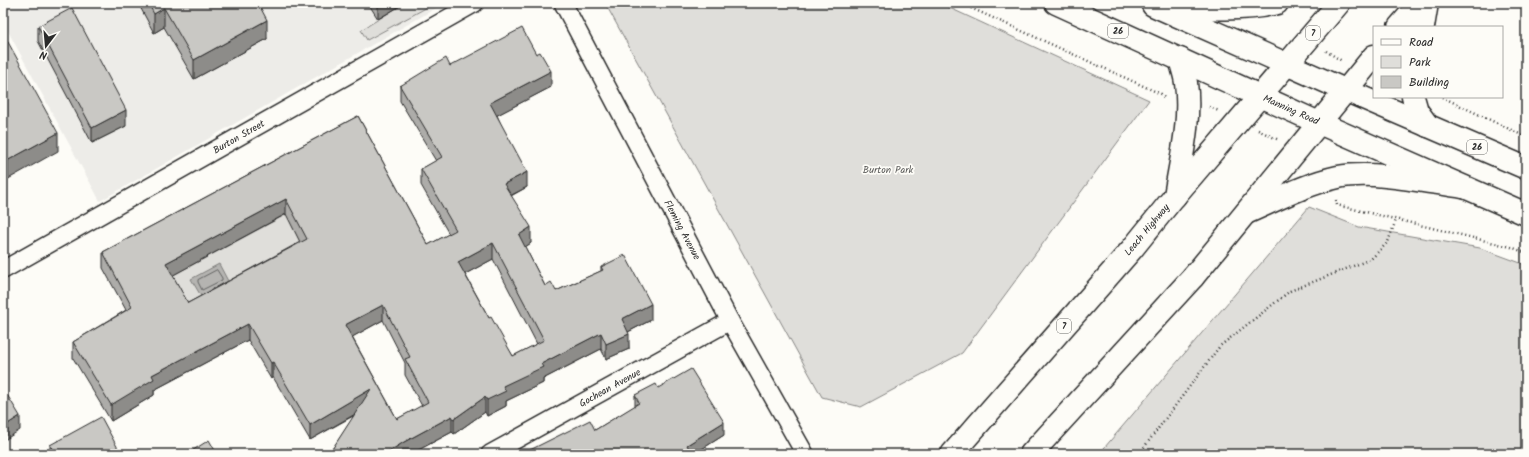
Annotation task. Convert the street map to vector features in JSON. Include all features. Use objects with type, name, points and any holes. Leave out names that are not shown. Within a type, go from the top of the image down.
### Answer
[{"type":"main road","name":"Manning Road","points":[[1056,3],[1319,123],[1526,214]]},
{"type":"main road","points":[[1150,3],[1226,9],[1249,8],[1277,3]]},
{"type":"main road","name":"26","points":[[1150,3],[1345,90],[1526,168]]},
{"type":"main road","name":"Leach Highway","points":[[952,454],[1127,254],[1339,3]]},
{"type":"main road","points":[[1400,26],[1420,3]]},
{"type":"main road","points":[[1423,26],[1427,3]]},
{"type":"main road","points":[[1031,454],[1193,277],[1373,57]]},
{"type":"main road","points":[[1174,197],[1186,131],[1186,83],[1180,59]]},
{"type":"main road","points":[[1413,98],[1417,111],[1428,126]]},
{"type":"main road","points":[[1243,215],[1319,182],[1355,175],[1377,176],[1463,187]]},
{"type":"street","name":"Burton Street","points":[[3,270],[475,3]]},
{"type":"street","name":"Fleming Avenue","points":[[563,3],[730,321],[805,454]]},
{"type":"street","name":"Gochean Avenue","points":[[490,454],[730,321]]},
{"type":"path","points":[[960,3],[1160,94],[1170,104],[1208,106],[1297,149]]},
{"type":"path","points":[[1444,98],[1526,137]]},
{"type":"path","points":[[1329,180],[1338,204],[1396,220],[1511,247],[1526,253]]},
{"type":"path","points":[[1139,454],[1220,346],[1290,291],[1371,259],[1388,242],[1396,220]]},
{"type":"shaded area","points":[[3,3],[445,3],[100,201],[3,22]]},
{"type":"green space","points":[[405,3],[435,3],[367,40],[361,30]]},
{"type":"green space","name":"Burton Park","points":[[605,3],[939,3],[1149,100],[962,353],[861,407],[822,397]]},
{"type":"green space","points":[[330,191],[351,231],[188,319],[166,279]]},
{"type":"green space","points":[[1309,207],[1359,227],[1480,248],[1526,265],[1526,454],[1099,454]]},
{"type":"water","points":[[219,264],[228,281],[201,296],[191,279]]},
{"type":"building","points":[[148,3],[258,3],[267,20],[194,60],[164,8],[154,14]]},
{"type":"building","points":[[72,8],[126,110],[92,128],[38,26]]},
{"type":"building","points":[[522,28],[536,54],[540,52],[551,71],[490,103],[527,172],[504,184],[531,227],[519,235],[545,286],[551,282],[556,291],[603,270],[601,267],[625,255],[651,304],[622,319],[629,334],[606,344],[601,333],[541,364],[543,367],[503,386],[506,391],[487,400],[485,397],[454,419],[452,416],[385,454],[329,454],[371,389],[310,425],[273,362],[271,363],[248,324],[152,375],[154,379],[111,405],[73,342],[132,307],[103,252],[358,116],[428,245],[456,230],[421,169],[442,157],[400,86],[446,58],[450,66]],"holes":[[[286,199],[307,239],[188,303],[166,263]],[[493,243],[544,340],[513,356],[491,317],[489,318],[458,262]],[[383,305],[410,357],[405,359],[428,402],[397,419],[345,325]]]},
{"type":"building","points":[[3,33],[58,133],[3,163]]},
{"type":"building","points":[[691,369],[724,422],[687,445],[692,454],[524,453],[590,420],[595,430],[639,403],[635,395],[656,384],[658,388]]},
{"type":"building","points":[[3,388],[20,416],[3,427]]},
{"type":"building","points":[[101,417],[121,454],[55,454],[50,445]]},
{"type":"building","points":[[209,440],[217,454],[187,454]]}]
